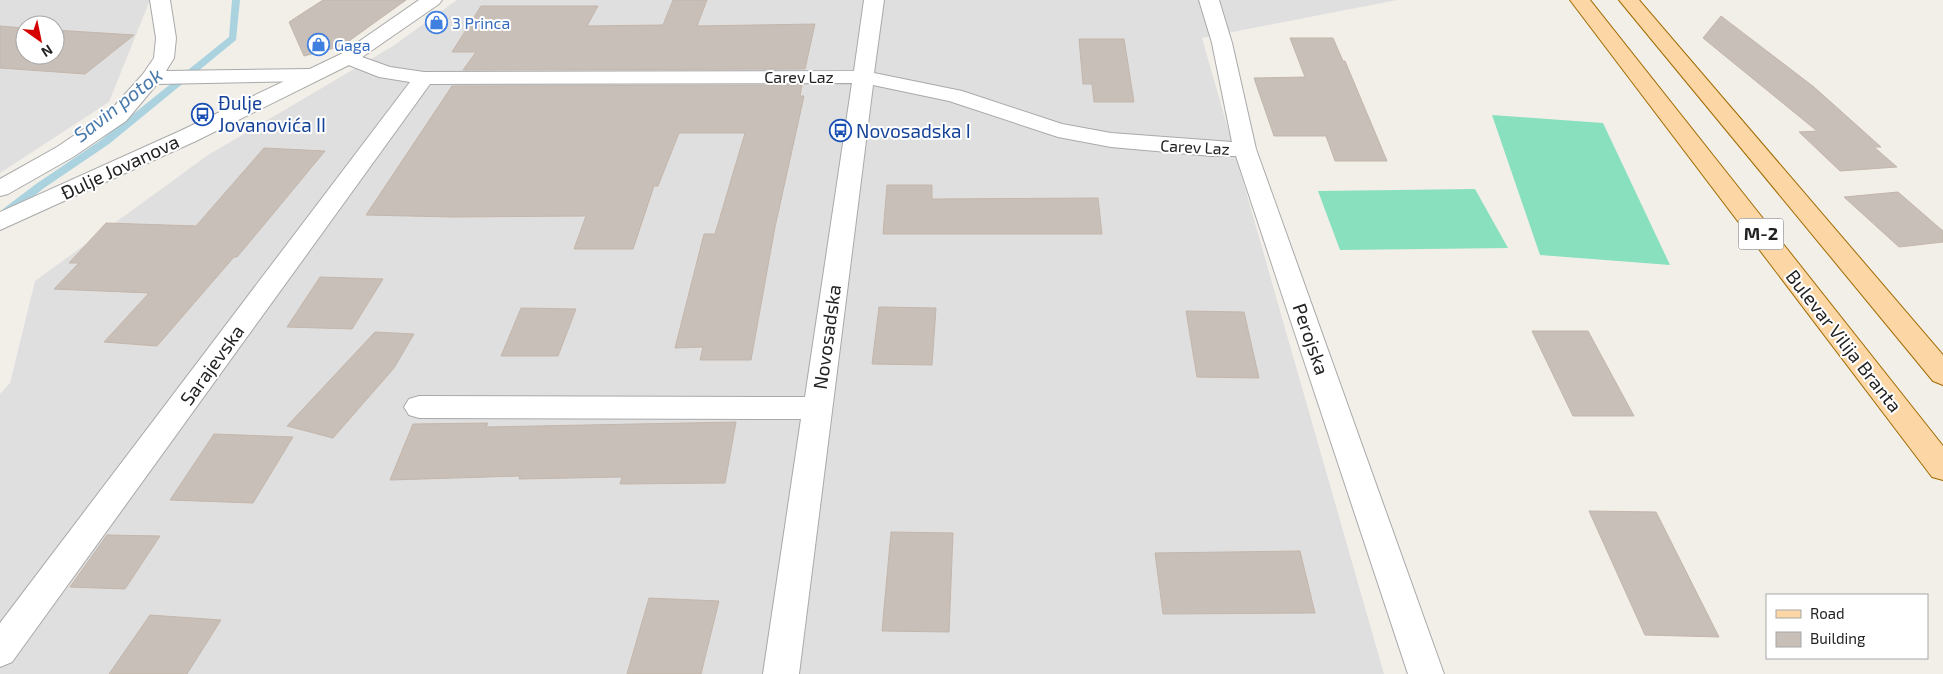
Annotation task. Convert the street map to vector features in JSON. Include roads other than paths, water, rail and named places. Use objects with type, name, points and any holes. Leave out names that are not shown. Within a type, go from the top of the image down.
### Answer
[{"type":"main road","name":"Bulevar Vilija Branta","points":[[1580,0],[1943,468]]},
{"type":"main road","name":"M-2","points":[[1629,0],[1943,374]]},
{"type":"street","points":[[0,188],[65,152],[118,116],[152,78],[164,58],[166,38],[160,0]]},
{"type":"street","name":"Đulje Jovanova","points":[[0,222],[188,136],[348,58],[432,0]]},
{"type":"street","name":"Novosadska","points":[[781,674],[874,0]]},
{"type":"street","name":"Perojska","points":[[1209,0],[1222,43],[1245,149],[1426,674]]},
{"type":"street","name":"Carev Laz","points":[[348,58],[386,73],[424,78],[863,77],[954,96],[1058,130],[1102,138],[1204,149],[1245,149]]},
{"type":"street","points":[[152,78],[312,75]]},
{"type":"street","name":"Sarajevska","points":[[0,652],[424,78]]},
{"type":"street","points":[[419,407],[818,408]]},
{"type":"waterway","name":"Savin potok","points":[[0,226],[7,212],[40,186],[105,142],[233,38],[236,0]]},
{"type":"place","name":"3 Princa","points":[[436,23]]},
{"type":"place","name":"Gaga","points":[[318,45]]},
{"type":"place","name":"Đulje Jovanovića II","points":[[202,114]]},
{"type":"place","name":"Novosadska I","points":[[840,131]]}]
